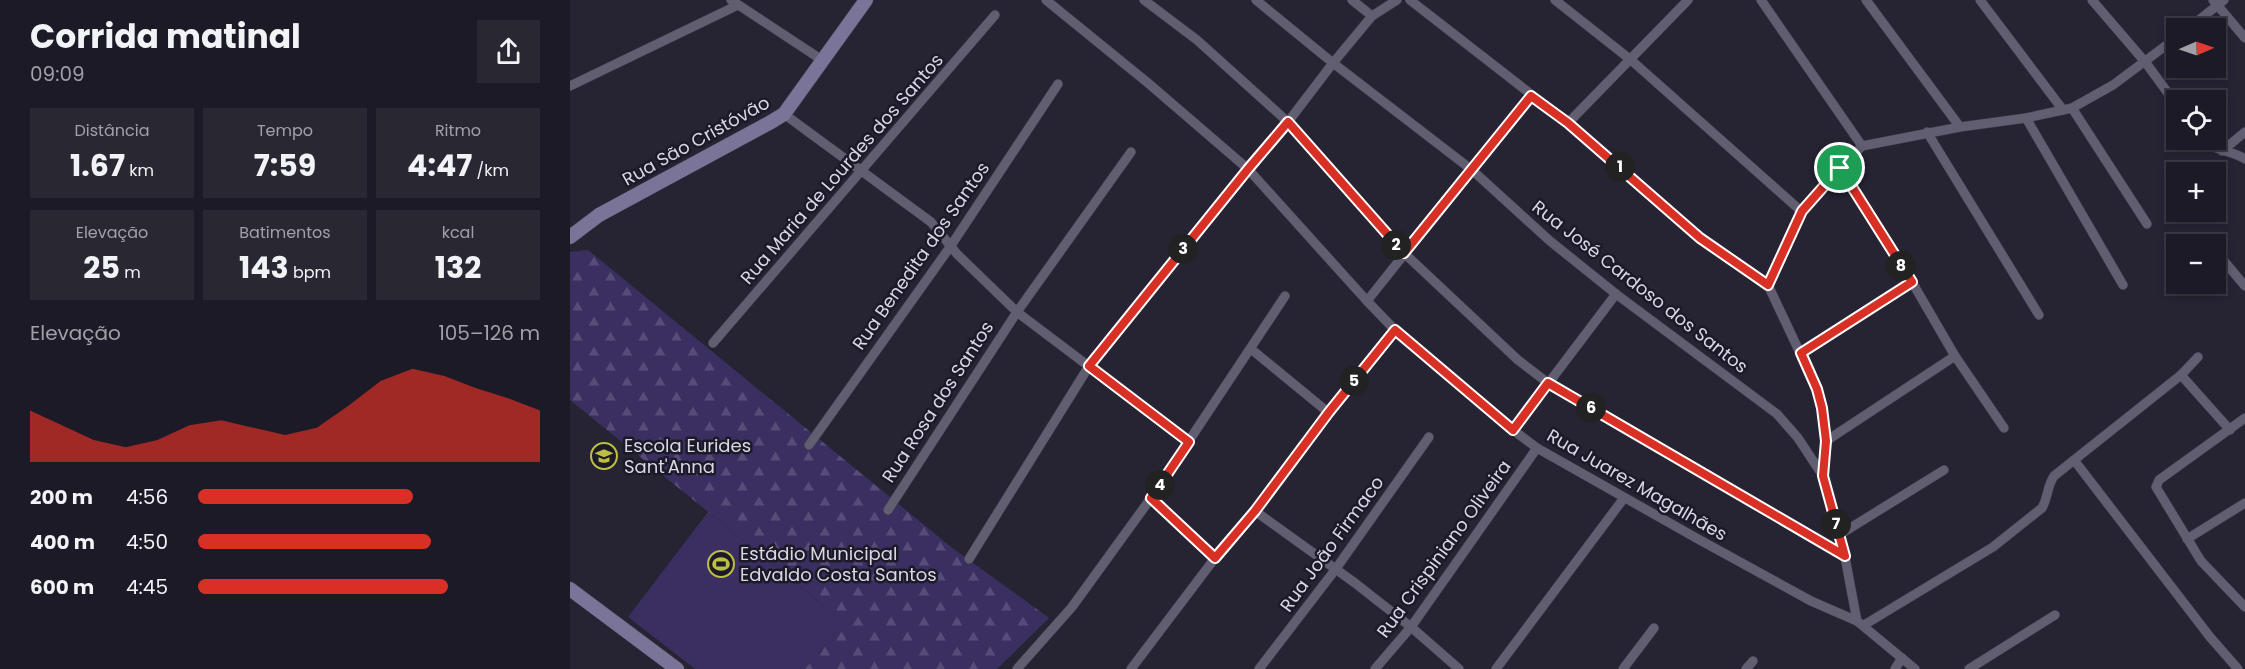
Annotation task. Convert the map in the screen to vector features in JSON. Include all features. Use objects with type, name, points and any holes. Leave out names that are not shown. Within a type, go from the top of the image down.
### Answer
[{"type":"main road","name":"Rua São Cristóvão","points":[[570,237],[599,215],[784,114],[866,0]]},
{"type":"main road","points":[[570,589],[677,669]]},
{"type":"street","name":"Rua Juarez Magalhães","points":[[1046,0],[1248,169],[1395,330],[1513,430],[1537,448],[1624,498],[1811,601],[1861,623],[1915,669]]},
{"type":"street","points":[[1143,0],[1197,40],[1288,122],[1404,253],[1518,360],[1548,383],[1845,556]]},
{"type":"street","name":"Rua José Cardoso dos Santos","points":[[1256,0],[1333,63],[1472,170],[1550,241],[1616,294],[1777,414],[1798,438],[1823,476]]},
{"type":"street","points":[[1352,0],[1372,16]]},
{"type":"street","points":[[969,559],[1089,366],[1372,16],[1397,0]]},
{"type":"street","points":[[1410,0],[1568,123],[1700,238],[1768,285],[1817,389],[1826,441],[1823,476],[1861,623],[1993,547],[2042,508],[2050,481],[2181,375],[2198,357]]},
{"type":"street","points":[[1556,0],[1631,60],[1802,211]]},
{"type":"street","points":[[1568,123],[1688,0]]},
{"type":"street","points":[[1761,0],[1862,146]]},
{"type":"street","points":[[1866,0],[1959,126]]},
{"type":"street","points":[[1980,0],[2068,109],[2147,224]]},
{"type":"street","points":[[2092,0],[2146,63],[2166,90]]},
{"type":"street","points":[[570,86],[735,2],[822,60]]},
{"type":"street","points":[[2200,18],[2218,2],[2245,38]]},
{"type":"street","name":"Rua Maria de Lourdes dos Santos","points":[[713,343],[996,15]]},
{"type":"street","points":[[1768,285],[1802,211],[1862,146],[1959,126],[2026,118],[2068,109],[2113,85],[2166,47]]},
{"type":"street","name":"Rua Benedita dos Santos","points":[[809,445],[950,247],[1058,84]]},
{"type":"street","points":[[1367,301],[1531,96]]},
{"type":"street","points":[[784,114],[931,222],[950,247],[1017,312],[1189,442]]},
{"type":"street","points":[[2026,118],[2123,285]]},
{"type":"street","points":[[1927,132],[2039,315]]},
{"type":"street","points":[[2222,151],[2245,132]]},
{"type":"street","points":[[2218,150],[2245,159]]},
{"type":"street","name":"Rua Rosa dos Santos","points":[[888,510],[1017,312],[1131,152]]},
{"type":"street","points":[[1840,168],[1912,282],[1955,356],[2004,428]]},
{"type":"street","points":[[2226,263],[2245,286]]},
{"type":"street","points":[[1801,353],[1912,282]]},
{"type":"street","points":[[1513,430],[1616,294]]},
{"type":"street","points":[[1017,669],[1072,608],[1151,498],[1286,296]]},
{"type":"street","points":[[1131,669],[1215,558],[1255,511],[1329,412],[1395,330]]},
{"type":"street","points":[[1251,349],[1329,412]]},
{"type":"street","points":[[1826,441],[1955,356]]},
{"type":"street","points":[[2181,375],[2230,430]]},
{"type":"street","points":[[2245,418],[2156,483],[2159,494],[2201,561],[2245,607]]},
{"type":"street","name":"Rua João Firmaco","points":[[1259,669],[1335,570],[1429,437]]},
{"type":"street","name":"Rua Crispiniano Oliveira","points":[[1376,669],[1411,627],[1537,448]]},
{"type":"street","points":[[2074,460],[2210,637],[2238,669]]},
{"type":"street","points":[[1839,535],[1944,470]]},
{"type":"street","points":[[1151,498],[1215,558]]},
{"type":"street","points":[[1496,669],[1624,498]]},
{"type":"street","points":[[2187,538],[2245,503]]},
{"type":"street","points":[[1255,511],[1411,627],[1459,669]]},
{"type":"street","points":[[1969,669],[2055,615]]},
{"type":"street","points":[[1623,669],[1654,628]]},
{"type":"street","points":[[1895,669],[1902,658]]},
{"type":"street","points":[[1746,669],[1753,661]]},
{"type":"green space","points":[[588,250],[951,547],[1049,618],[997,669],[805,669],[844,622],[570,400],[570,252]]},
{"type":"green space","name":"Estádio Municipal Edvaldo Costa Santos","points":[[708,512],[844,622],[805,669],[695,669],[628,617]]},
{"type":"place","name":"Escola Eurides Sant'Anna","points":[[604,456]]},
{"type":"place","name":"Estádio Municipal Edvaldo Costa Santos","points":[[721,564]]},
{"type":"route","points":[[1531,96],[1568,123],[1700,238],[1768,285],[1802,211],[1840,168],[1912,282],[1801,353],[1817,389],[1822,408],[1826,441],[1823,476],[1845,556],[1548,383],[1513,430],[1395,330],[1329,412],[1255,511],[1215,558],[1151,498],[1189,442],[1089,366],[1288,122],[1404,253],[1531,96]]}]
